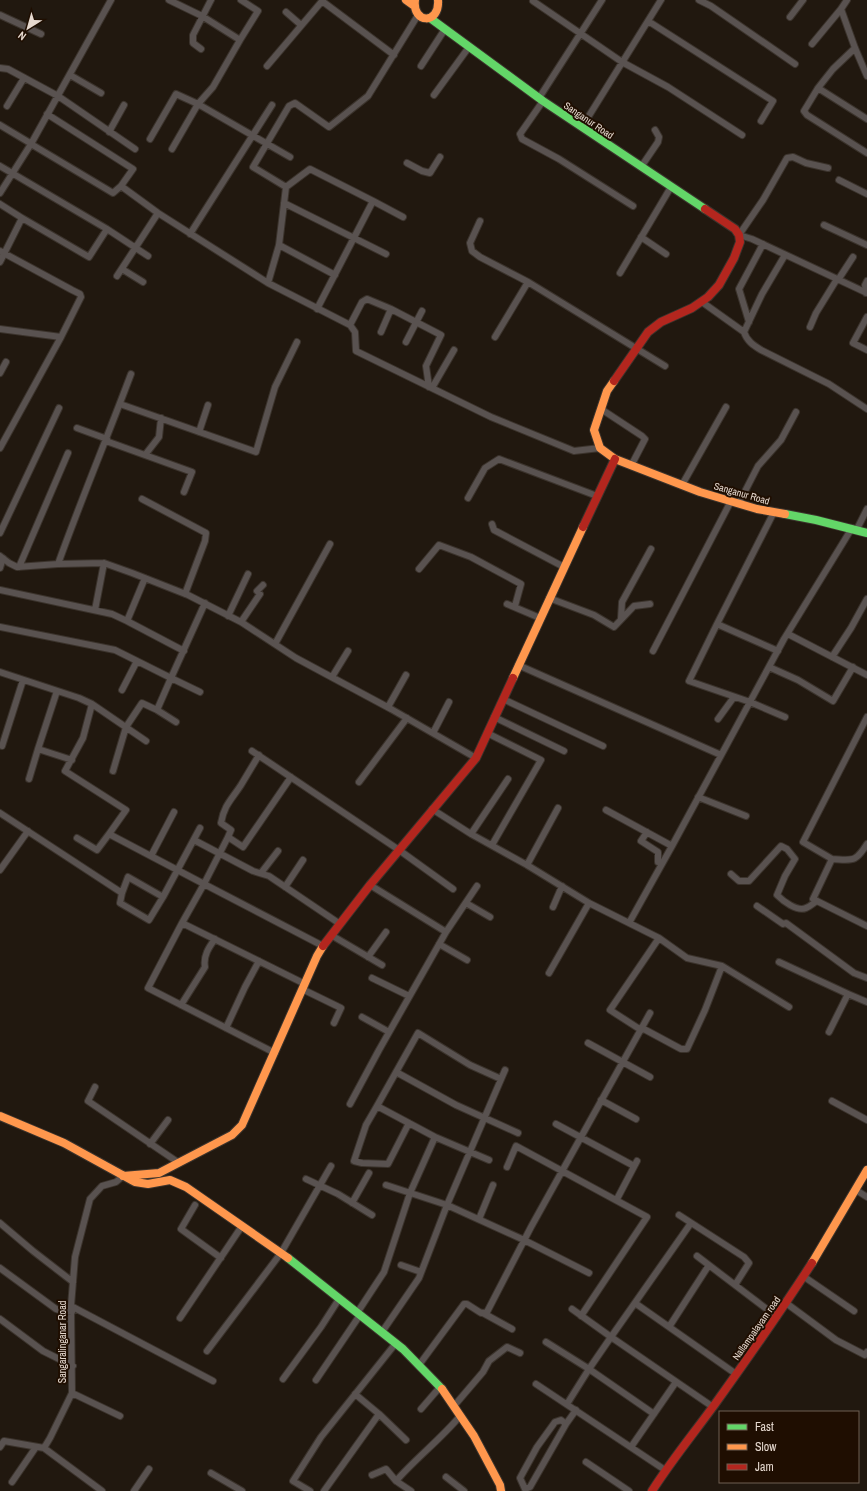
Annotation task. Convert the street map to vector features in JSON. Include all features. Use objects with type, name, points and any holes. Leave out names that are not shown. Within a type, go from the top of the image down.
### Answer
[{"type":"street","points":[[0,193],[70,76],[112,0]]},
{"type":"street","points":[[169,0],[202,16],[240,40]]},
{"type":"street","points":[[201,48],[193,42],[193,35],[211,0]]},
{"type":"street","points":[[172,150],[198,104],[213,87],[258,11],[241,0]]},
{"type":"street","points":[[267,66],[323,0],[394,55]]},
{"type":"street","points":[[421,66],[443,28],[438,0]]},
{"type":"street","points":[[602,0],[520,134],[522,139],[559,159],[633,206]]},
{"type":"street","points":[[582,127],[661,0]]},
{"type":"street","points":[[699,0],[795,64]]},
{"type":"street","points":[[790,17],[803,0]]},
{"type":"street","points":[[812,44],[847,0]]},
{"type":"street","points":[[533,1],[622,62],[668,87],[742,135]]},
{"type":"street","points":[[411,2],[415,12],[426,18],[430,18],[437,13],[439,9]]},
{"type":"street","points":[[841,9],[867,76]]},
{"type":"street","points":[[286,12],[301,25]]},
{"type":"street","points":[[0,14],[41,34]]},
{"type":"street","points":[[286,187],[252,167],[289,106],[296,103],[329,127],[368,96],[418,15]]},
{"type":"street","name":"Sanganur Road","points":[[430,18],[541,100],[735,229],[739,235]]},
{"type":"street","points":[[648,21],[773,101],[761,122]]},
{"type":"street","points":[[434,95],[469,47]]},
{"type":"street","points":[[855,48],[833,70],[818,88],[804,111],[867,153]]},
{"type":"street","points":[[0,68],[8,70],[58,96],[135,149]]},
{"type":"street","points":[[70,76],[101,94]]},
{"type":"street","points":[[7,106],[24,78]]},
{"type":"street","points":[[818,88],[867,119]]},
{"type":"street","points":[[150,139],[176,94],[198,104],[290,158]]},
{"type":"street","points":[[109,132],[124,105]]},
{"type":"street","points":[[190,234],[272,105]]},
{"type":"street","points":[[0,125],[113,193],[121,186],[133,169],[47,114]]},
{"type":"street","points":[[641,167],[658,142],[659,137],[655,130]]},
{"type":"street","points":[[408,163],[422,171],[430,173],[440,157]]},
{"type":"street","points":[[121,186],[158,213],[268,283],[350,325],[355,332],[356,350],[491,417],[574,451],[600,448],[594,430],[607,391],[648,332],[657,325],[702,302],[720,285],[734,258],[740,242],[739,235],[763,200],[787,158],[793,157],[806,163],[828,168]]},
{"type":"street","points":[[0,166],[107,229],[148,256]]},
{"type":"street","points":[[268,283],[279,245],[286,187],[310,169],[404,218]]},
{"type":"street","points":[[839,180],[867,194]]},
{"type":"street","points":[[620,273],[671,187]]},
{"type":"street","points":[[317,309],[373,201]]},
{"type":"street","points":[[284,203],[386,254]]},
{"type":"street","points":[[0,204],[89,257],[107,229]]},
{"type":"street","points":[[117,276],[158,213]]},
{"type":"street","points":[[0,262],[2,252],[22,218]]},
{"type":"street","points":[[480,221],[470,243],[472,251],[480,257],[528,282],[665,366]]},
{"type":"street","points":[[824,225],[867,245]]},
{"type":"street","points":[[739,235],[764,244],[866,293]]},
{"type":"street","points":[[641,237],[666,254]]},
{"type":"street","points":[[749,322],[740,289],[764,244]]},
{"type":"street","points":[[279,245],[335,275]]},
{"type":"street","points":[[0,448],[61,337],[81,297],[80,294],[2,252]]},
{"type":"street","points":[[744,332],[762,294],[785,255]]},
{"type":"street","points":[[810,327],[816,313],[852,257]]},
{"type":"street","points":[[122,269],[143,282]]},
{"type":"street","points":[[866,293],[865,285],[867,281]]},
{"type":"street","points":[[495,336],[528,282]]},
{"type":"street","points":[[350,325],[362,302],[366,299],[391,309],[441,335],[426,366],[431,388]]},
{"type":"street","points":[[702,302],[744,332],[746,338],[761,350],[829,384],[867,409]]},
{"type":"street","points":[[381,332],[391,309]]},
{"type":"street","points":[[406,342],[422,311]]},
{"type":"street","points":[[867,317],[854,343],[867,350]]},
{"type":"street","points":[[0,329],[61,337]]},
{"type":"street","points":[[120,404],[256,452],[275,387],[297,342]]},
{"type":"street","points":[[431,388],[454,350]]},
{"type":"street","points":[[0,373],[6,362]]},
{"type":"street","points":[[58,564],[131,374]]},
{"type":"street","points":[[200,432],[208,405]]},
{"type":"street","points":[[682,485],[726,407]]},
{"type":"street","points":[[0,533],[59,408]]},
{"type":"street","points":[[601,409],[645,439],[631,466]]},
{"type":"street","points":[[653,651],[735,502],[758,466],[781,440],[796,412]]},
{"type":"street","points":[[146,455],[159,437],[161,418]]},
{"type":"street","points":[[78,428],[192,472],[184,492]]},
{"type":"street","name":"Sanganur Road","points":[[600,448],[615,459],[631,466],[682,485],[735,502],[867,533]]},
{"type":"street","points":[[19,567],[68,453]]},
{"type":"street","points":[[468,498],[485,468],[499,459],[597,496]]},
{"type":"street","points":[[123,1176],[159,1173],[232,1135],[242,1125],[323,946],[370,885],[476,758],[549,598],[615,459]]},
{"type":"street","points":[[142,499],[206,533],[205,541],[185,594]]},
{"type":"street","points":[[629,923],[778,651],[867,509]]},
{"type":"street","points":[[774,512],[689,681],[750,702],[785,717]]},
{"type":"street","points":[[492,524],[494,530],[564,567]]},
{"type":"street","points":[[275,644],[330,544]]},
{"type":"street","points":[[419,569],[439,545],[471,557],[521,584],[515,606]]},
{"type":"street","points":[[621,619],[622,602],[651,549]]},
{"type":"street","points":[[1,557],[9,563],[19,567],[58,564],[104,564],[185,594],[241,622],[275,644],[332,677],[388,707],[476,758]]},
{"type":"street","points":[[0,568],[1,557]]},
{"type":"street","points":[[95,610],[104,564]]},
{"type":"street","points":[[228,616],[248,574]]},
{"type":"street","points":[[127,621],[145,578]]},
{"type":"street","points":[[241,622],[260,594],[257,591],[263,585]]},
{"type":"street","points":[[0,590],[112,614],[184,650]]},
{"type":"street","points":[[549,598],[594,615],[614,627],[634,606],[650,604]]},
{"type":"street","points":[[832,657],[851,628],[867,599]]},
{"type":"street","points":[[157,710],[205,603]]},
{"type":"street","points":[[507,604],[515,606],[540,618]]},
{"type":"street","points":[[717,624],[778,651]]},
{"type":"street","points":[[0,627],[115,650],[200,692]]},
{"type":"street","points":[[788,634],[867,675]]},
{"type":"street","points":[[332,677],[348,651]]},
{"type":"street","points":[[122,690],[137,661]]},
{"type":"street","points":[[518,665],[721,755]]},
{"type":"street","points":[[769,667],[798,680],[833,701],[853,667]]},
{"type":"street","points":[[0,672],[79,698],[92,704],[146,742]]},
{"type":"street","points":[[388,707],[406,675]]},
{"type":"street","points":[[2,746],[23,680]]},
{"type":"street","points":[[29,779],[57,691]]},
{"type":"street","points":[[718,719],[734,697]]},
{"type":"street","points":[[503,699],[603,746]]},
{"type":"street","points":[[433,733],[449,702]]},
{"type":"street","points":[[113,771],[126,727],[142,703],[157,710],[176,722]]},
{"type":"street","points":[[77,838],[97,850],[126,810],[65,771],[83,738],[92,704]]},
{"type":"street","points":[[494,717],[564,751]]},
{"type":"street","points":[[867,717],[803,842],[832,859],[853,860],[857,859],[867,844]]},
{"type":"street","points":[[359,782],[407,718]]},
{"type":"street","points":[[487,733],[541,760],[492,845]]},
{"type":"street","points":[[38,749],[72,760]]},
{"type":"street","points":[[252,751],[399,850],[453,889]]},
{"type":"street","points":[[259,755],[241,786],[226,805],[221,823],[231,830],[228,838],[148,988],[274,1053]]},
{"type":"street","points":[[228,838],[243,846],[291,777]]},
{"type":"street","points":[[471,834],[508,779]]},
{"type":"street","points":[[698,797],[746,816]]},
{"type":"street","points":[[527,865],[558,808]]},
{"type":"street","points":[[432,809],[471,834],[527,865],[589,903],[659,938],[687,958],[722,966],[789,1007]]},
{"type":"street","points":[[606,810],[672,846]]},
{"type":"street","points":[[151,856],[174,812]]},
{"type":"street","points":[[0,813],[122,893]]},
{"type":"street","points":[[163,897],[128,877],[120,903],[149,920],[163,897],[200,828]]},
{"type":"street","points":[[0,870],[28,831]]},
{"type":"street","points":[[646,832],[641,841],[658,852],[658,862]]},
{"type":"street","points":[[109,834],[323,946]]},
{"type":"street","points":[[194,840],[253,871],[269,876],[340,924]]},
{"type":"street","points":[[731,874],[739,881],[749,881],[781,846],[787,849],[795,859],[785,876],[777,895],[782,900],[797,908],[805,909],[817,901]]},
{"type":"street","points":[[261,873],[278,851]]},
{"type":"street","points":[[832,859],[813,899],[867,926]]},
{"type":"street","points":[[285,887],[303,860]]},
{"type":"street","points":[[370,885],[446,932]]},
{"type":"street","points":[[350,1104],[439,944],[477,886]]},
{"type":"street","points":[[553,907],[562,886]]},
{"type":"street","points":[[466,903],[490,917]]},
{"type":"street","points":[[549,973],[589,903]]},
{"type":"street","points":[[757,906],[783,924],[786,923],[854,973],[867,978]]},
{"type":"street","points":[[182,923],[259,961],[341,1008],[334,1023]]},
{"type":"street","points":[[368,956],[386,932]]},
{"type":"street","points":[[331,935],[382,965]]},
{"type":"street","points":[[659,938],[610,1010],[641,1029],[681,1049],[687,1049],[705,1010],[722,966]]},
{"type":"street","points":[[181,1005],[205,967],[204,962],[208,949],[215,939]]},
{"type":"street","points":[[439,944],[467,960]]},
{"type":"street","points":[[226,1028],[259,961]]},
{"type":"street","points":[[779,962],[867,1002]]},
{"type":"street","points":[[372,978],[409,996]]},
{"type":"street","points":[[829,1032],[848,994]]},
{"type":"street","points":[[483,1313],[487,1312],[524,1240],[650,1013]]},
{"type":"street","points":[[362,1017],[389,1032]]},
{"type":"street","points":[[409,1123],[388,1164],[362,1163],[354,1161],[366,1125],[418,1033],[470,1065],[501,1079]]},
{"type":"street","points":[[588,1043],[650,1077]]},
{"type":"street","points":[[382,1332],[419,1278],[447,1205],[505,1070]]},
{"type":"street","points":[[396,1072],[456,1105],[518,1133]]},
{"type":"street","points":[[95,1087],[88,1100],[179,1163]]},
{"type":"street","points":[[602,1100],[636,1119]]},
{"type":"street","points":[[832,1101],[867,1120]]},
{"type":"street","points":[[377,1106],[435,1137],[489,1160]]},
{"type":"street","points":[[0,1116],[64,1143],[134,1182],[148,1184],[170,1180],[186,1187],[300,1267],[396,1343],[440,1386],[474,1436],[500,1484],[501,1491]]},
{"type":"street","points":[[150,1144],[168,1120]]},
{"type":"street","points":[[556,1124],[581,1138],[636,1163],[617,1200]]},
{"type":"street","points":[[316,1380],[360,1315],[358,1313],[359,1310],[384,1272],[410,1193],[435,1137]]},
{"type":"street","points":[[507,1167],[516,1146],[647,1217],[581,1316]]},
{"type":"street","points":[[206,1351],[281,1253],[331,1166]]},
{"type":"street","name":"Nallampalayam road","points":[[652,1491],[665,1470],[713,1407],[777,1317],[824,1245],[867,1170]]},
{"type":"street","points":[[352,1203],[369,1174]]},
{"type":"street","name":"Sangaralinganar Road","points":[[44,1448],[72,1393],[72,1309],[75,1257],[90,1199],[102,1186],[116,1182],[123,1176]]},
{"type":"street","points":[[306,1179],[372,1215]]},
{"type":"street","points":[[386,1185],[447,1205],[524,1240],[589,1273]]},
{"type":"street","points":[[479,1219],[493,1185]]},
{"type":"street","points":[[856,1190],[867,1197]]},
{"type":"street","points":[[195,1206],[182,1229],[220,1258]]},
{"type":"street","points":[[679,1215],[744,1257],[749,1263],[735,1285]]},
{"type":"street","points":[[567,1404],[611,1336],[690,1222]]},
{"type":"street","points":[[0,1224],[32,1251],[73,1282]]},
{"type":"street","points":[[180,1318],[242,1226]]},
{"type":"street","points":[[697,1256],[777,1317]]},
{"type":"street","points":[[401,1265],[421,1272]]},
{"type":"street","points":[[669,1327],[709,1265]]},
{"type":"street","points":[[0,1268],[56,1309],[63,1311],[72,1309],[213,1381]]},
{"type":"street","points":[[803,1276],[854,1311]]},
{"type":"street","points":[[283,1379],[321,1327],[339,1299]]},
{"type":"street","points":[[635,1303],[736,1374]]},
{"type":"street","points":[[786,1303],[836,1340],[865,1355],[867,1352]]},
{"type":"street","points":[[420,1365],[464,1304],[467,1304],[512,1329]]},
{"type":"street","points":[[572,1309],[713,1407]]},
{"type":"street","points":[[0,1319],[43,1351],[72,1366]]},
{"type":"street","points":[[546,1342],[589,1369],[654,1414]]},
{"type":"street","points":[[310,1491],[293,1481],[321,1436],[396,1343]]},
{"type":"street","points":[[454,1406],[483,1372],[489,1361],[507,1347],[520,1353]]},
{"type":"street","points":[[631,1447],[676,1382]]},
{"type":"street","points":[[536,1384],[665,1470]]},
{"type":"street","points":[[421,1409],[440,1386]]},
{"type":"street","points":[[72,1393],[120,1416]]},
{"type":"street","points":[[355,1394],[379,1414],[406,1440]]},
{"type":"street","points":[[566,1424],[561,1420],[555,1422],[537,1447],[520,1478],[525,1489],[530,1487],[566,1424],[576,1410]]},
{"type":"street","points":[[324,1491],[379,1414]]},
{"type":"street","points":[[396,1481],[411,1463],[448,1431],[460,1416]]},
{"type":"street","points":[[0,1447],[4,1441],[44,1448],[102,1491]]},
{"type":"street","points":[[12,1482],[36,1447]]},
{"type":"street","points":[[586,1462],[629,1491]]},
{"type":"street","points":[[134,1491],[149,1469]]},
{"type":"street","points":[[372,1475],[386,1469],[396,1481],[411,1491]]},
{"type":"street","points":[[211,1474],[242,1491]]},
{"type":"street","points":[[446,1478],[464,1491]]},
{"type":"traffic: fast","points":[[430,18],[543,101],[705,209]]},
{"type":"traffic: fast","points":[[785,514],[867,533]]},
{"type":"traffic: fast","points":[[288,1258],[403,1349],[442,1389]]},
{"type":"traffic: slow","points":[[406,0],[413,5]]},
{"type":"traffic: slow","points":[[415,0],[415,8],[418,14],[421,17],[426,18],[435,14],[438,0]]},
{"type":"traffic: slow","points":[[614,381],[607,391],[594,430],[600,448],[615,459],[700,492],[757,509],[785,514]]},
{"type":"traffic: slow","points":[[513,678],[583,527]]},
{"type":"traffic: slow","points":[[123,1176],[159,1173],[232,1135],[242,1125],[317,956],[323,946]]},
{"type":"traffic: slow","points":[[0,1116],[64,1143],[135,1182],[148,1184],[170,1180],[186,1187],[288,1258]]},
{"type":"traffic: slow","points":[[812,1263],[867,1170]]},
{"type":"traffic: slow","points":[[442,1389],[474,1436],[500,1485],[501,1491]]},
{"type":"traffic: jam","points":[[614,381],[648,332],[661,322],[692,308],[708,297],[719,285],[734,258],[740,242],[739,235],[735,229],[705,209]]},
{"type":"traffic: jam","points":[[583,527],[615,459]]},
{"type":"traffic: jam","points":[[323,946],[370,885],[476,758],[513,678]]},
{"type":"traffic: jam","points":[[652,1491],[752,1352],[812,1263]]}]
